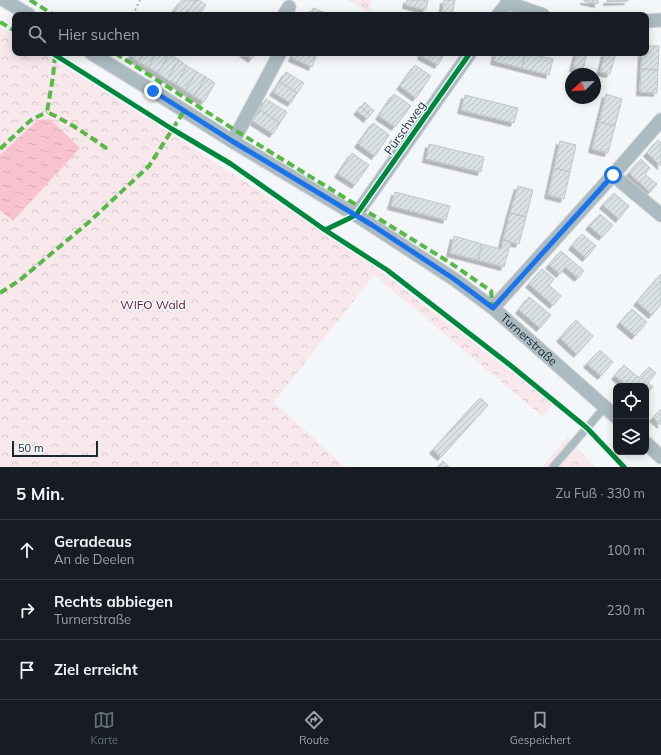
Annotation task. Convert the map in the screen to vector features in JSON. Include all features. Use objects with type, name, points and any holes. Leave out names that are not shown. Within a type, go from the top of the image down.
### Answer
[{"type":"street","points":[[4,0],[24,12]]},
{"type":"street","points":[[500,12],[507,2],[535,12]]},
{"type":"street","points":[[649,21],[661,20]]},
{"type":"street","name":"Turnerstraße","points":[[96,56],[232,141],[356,215],[454,279],[493,308],[613,414]]},
{"type":"street","points":[[232,141],[278,56]]},
{"type":"street","name":"Pürschweg","points":[[356,215],[468,56]]},
{"type":"street","points":[[493,308],[661,120]]},
{"type":"street","points":[[613,175],[661,215]]},
{"type":"street","points":[[649,446],[661,456]]},
{"type":"lane","points":[[553,467],[605,407]]},
{"type":"path","points":[[134,12],[140,0]]},
{"type":"green space","points":[[347,0],[372,0],[369,12]]},
{"type":"green space","name":"WIFO Wald","points":[[0,27],[12,34],[12,56],[48,56],[358,254],[553,404],[543,417],[374,275],[274,402],[345,467],[0,467]]},
{"type":"green space","points":[[567,437],[594,466],[593,467],[542,467]]},
{"type":"water","points":[[50,119],[80,148],[13,221],[0,210],[0,155],[38,120]]},
{"type":"building","points":[[182,0],[196,0],[187,12],[174,11]]},
{"type":"building","points":[[196,0],[199,0],[206,5],[201,12],[187,12]]},
{"type":"building","points":[[407,0],[428,0],[426,10],[406,5]]},
{"type":"building","points":[[444,0],[455,0],[453,12],[442,12]]},
{"type":"building","points":[[598,0],[598,4],[584,1]]},
{"type":"building","points":[[607,0],[628,0],[628,1],[607,2]]},
{"type":"building","points":[[313,8],[323,12],[311,12]]},
{"type":"building","points":[[649,46],[659,46],[658,70],[641,69],[642,56],[649,56]]},
{"type":"building","points":[[131,56],[143,56],[139,62]]},
{"type":"building","points":[[143,56],[155,56],[148,67],[139,62]]},
{"type":"building","points":[[155,56],[168,56],[158,73],[148,67]]},
{"type":"building","points":[[168,56],[172,56],[179,60],[167,79],[158,73]]},
{"type":"building","points":[[293,56],[316,57],[312,67],[292,58]]},
{"type":"building","points":[[421,56],[443,56],[438,65]]},
{"type":"building","points":[[495,56],[524,56],[522,68],[494,61]]},
{"type":"building","points":[[524,56],[539,56],[553,59],[549,75],[522,68]]},
{"type":"building","points":[[576,56],[586,56],[583,68],[573,68]]},
{"type":"building","points":[[604,56],[615,56],[610,74],[601,72]]},
{"type":"building","points":[[179,60],[187,66],[176,84],[167,79]]},
{"type":"building","points":[[415,65],[431,76],[416,98],[400,86]]},
{"type":"building","points":[[187,66],[197,72],[185,90],[176,84]]},
{"type":"building","points":[[641,69],[658,70],[657,93],[640,92]]},
{"type":"building","points":[[197,72],[206,77],[194,96],[185,90]]},
{"type":"building","points":[[286,72],[304,83],[297,93],[280,82]]},
{"type":"building","points":[[206,77],[215,83],[204,102],[194,96]]},
{"type":"building","points":[[280,82],[297,93],[291,103],[273,92]]},
{"type":"building","points":[[394,94],[411,106],[395,127],[379,116]]},
{"type":"building","points":[[606,94],[622,99],[615,126],[599,122]]},
{"type":"building","points":[[465,95],[518,108],[514,123],[461,110]]},
{"type":"building","points":[[266,99],[287,112],[280,123],[260,110]]},
{"type":"building","points":[[365,102],[374,111],[370,115],[361,107]]},
{"type":"building","points":[[361,107],[370,115],[367,119],[357,111]]},
{"type":"building","points":[[260,110],[280,123],[273,134],[253,121]]},
{"type":"building","points":[[599,122],[615,126],[608,153],[592,149]]},
{"type":"building","points":[[373,123],[389,135],[375,156],[358,144]]},
{"type":"building","points":[[658,140],[661,143],[661,166],[647,153]]},
{"type":"building","points":[[560,141],[576,145],[570,172],[554,168]]},
{"type":"building","points":[[429,144],[484,157],[481,172],[426,159]]},
{"type":"building","points":[[352,153],[369,165],[355,185],[338,174]]},
{"type":"building","points":[[641,159],[650,168],[645,174],[657,184],[650,192],[629,173]]},
{"type":"building","points":[[554,168],[570,172],[564,199],[548,195]]},
{"type":"building","points":[[518,186],[533,190],[526,217],[510,213]]},
{"type":"building","points":[[395,192],[450,206],[446,220],[391,206]]},
{"type":"building","points":[[614,193],[629,206],[619,219],[603,205]]},
{"type":"building","points":[[510,213],[526,217],[519,244],[503,240]]},
{"type":"building","points":[[600,214],[613,225],[602,237],[589,226]]},
{"type":"building","points":[[582,234],[596,246],[586,258],[572,246]]},
{"type":"building","points":[[454,236],[482,244],[478,260],[450,253]]},
{"type":"building","points":[[503,240],[511,242],[504,267],[478,260],[482,244],[501,249]]},
{"type":"building","points":[[561,251],[584,271],[578,278],[565,267],[560,274],[549,265]]},
{"type":"building","points":[[542,269],[554,279],[549,285],[561,296],[553,305],[529,284]]},
{"type":"building","points":[[661,274],[661,304],[652,315],[637,302]]},
{"type":"building","points":[[529,297],[551,315],[540,328],[519,310]]},
{"type":"building","points":[[632,309],[647,322],[635,336],[620,323]]},
{"type":"building","points":[[576,320],[593,336],[577,354],[560,338]]},
{"type":"building","points":[[600,350],[613,362],[601,376],[587,364]]},
{"type":"building","points":[[624,365],[639,378],[649,367],[656,373],[648,383],[623,383],[615,376]]},
{"type":"building","points":[[649,384],[653,387],[649,391]]},
{"type":"building","points":[[480,398],[488,405],[441,457],[433,450]]},
{"type":"building","points":[[661,409],[661,425],[653,418]]},
{"type":"building","points":[[443,461],[449,467],[438,467]]},
{"type":"marked path","points":[[30,0],[49,12]]},
{"type":"marked path","points":[[0,22],[12,29]]},
{"type":"marked path","points":[[55,56],[47,112],[86,134],[109,150]]},
{"type":"marked path","points":[[120,56],[238,132],[449,262],[491,291],[493,308]]},
{"type":"marked path","points":[[0,293],[20,280],[89,222],[149,166],[184,111]]},
{"type":"marked path","points":[[0,149],[31,120],[47,112]]},
{"type":"cycle path","points":[[57,56],[172,129],[231,164],[325,230],[387,270],[510,365],[587,428],[624,467]]},
{"type":"cycle path","points":[[325,230],[356,215],[468,56]]},
{"type":"route","points":[[153,91],[232,141],[372,225],[454,279],[493,308],[613,175]]}]
